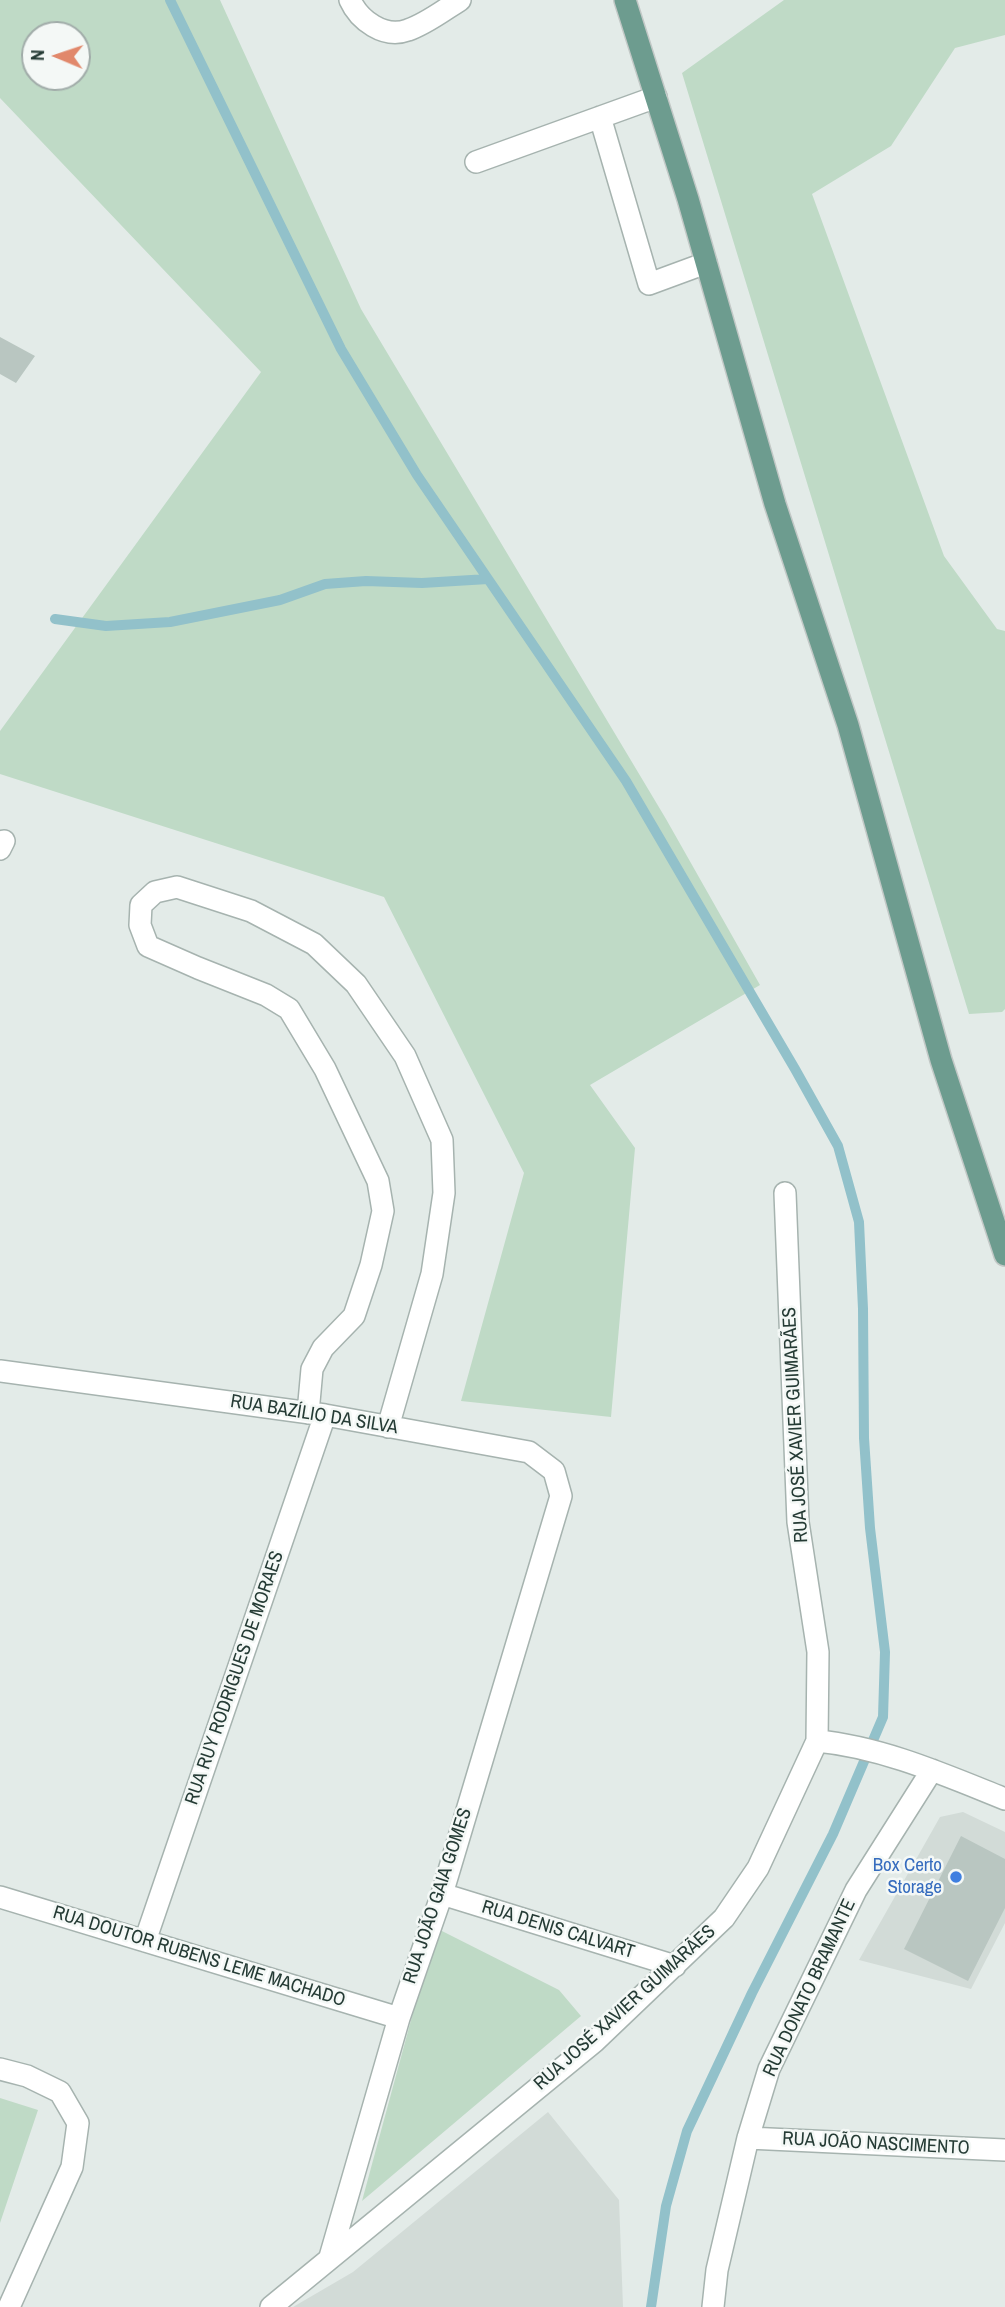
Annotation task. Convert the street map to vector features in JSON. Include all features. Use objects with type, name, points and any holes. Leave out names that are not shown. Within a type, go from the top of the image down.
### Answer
[{"type":"main road","points":[[625,0],[706,263],[775,504],[848,725],[941,1060],[1001,1229],[1005,1255]]},
{"type":"street","points":[[350,0],[355,11],[370,24],[383,31],[406,32],[460,0]]},
{"type":"street","points":[[476,162],[656,97]]},
{"type":"street","points":[[600,117],[649,284],[706,263]]},
{"type":"street","name":"RUA RUY RODRIGUES DE MORAES","points":[[145,1941],[316,1414],[313,1369],[323,1348],[354,1316],[371,1265],[383,1211],[378,1181],[325,1069],[289,1009],[266,995],[148,946],[140,925],[141,905],[155,892],[177,887],[190,891],[250,911],[314,944],[356,984],[405,1056],[442,1140],[444,1193],[432,1274],[388,1427]]},
{"type":"street","name":"RUA JOSÉ XAVIER GUIMARÃES","points":[[271,2307],[594,2042],[724,1918],[758,1868],[826,1742],[818,1652],[798,1522],[785,1193]]},
{"type":"street","name":"RUA BAZÍLIO DA SILVA","points":[[0,1371],[316,1414],[529,1452],[554,1471],[561,1496],[548,1535]]},
{"type":"street","name":"RUA JOÃO GAIA GOMES","points":[[330,2258],[398,2018],[442,1894],[548,1535]]},
{"type":"street","points":[[826,1742],[932,1770],[1005,1799]]},
{"type":"street","name":"RUA DONATO BRAMANTE","points":[[713,2307],[717,2270],[748,2138],[769,2069],[856,1890],[932,1770]]},
{"type":"street","name":"RUA DENIS CALVART","points":[[442,1894],[675,1966]]},
{"type":"street","name":"RUA DOUTOR RUBENS LEME MACHADO","points":[[0,1897],[398,2018]]},
{"type":"street","points":[[0,2069],[27,2076],[60,2092],[78,2123],[72,2167],[9,2307]]},
{"type":"street","name":"RUA JOÃO NASCIMENTO","points":[[748,2138],[1005,2150]]},
{"type":"shaded area","name":"Box Certo Storage","points":[[963,1812],[1005,1832],[1005,1923],[971,1989],[859,1960],[940,1817]]},
{"type":"shaded area","points":[[548,2112],[619,2200],[623,2307],[293,2307],[353,2272]]},
{"type":"green space","points":[[0,0],[220,0],[361,309],[666,819],[760,985],[590,1085],[635,1148],[611,1417],[461,1401],[524,1173],[384,897],[0,774],[0,731],[261,372],[0,98]]},
{"type":"green space","points":[[784,0],[1005,0],[1005,35],[955,48],[891,146],[812,194],[944,556],[997,629],[1005,631],[1005,1009],[1002,1012],[969,1014],[682,73]]},
{"type":"green space","points":[[436,1928],[559,1990],[581,2016],[362,2201]]},
{"type":"green space","points":[[0,2098],[38,2110],[0,2223]]},
{"type":"building","points":[[0,337],[35,356],[16,383],[0,374]]},
{"type":"building","points":[[961,1836],[1005,1859],[1005,1908],[968,1981],[904,1949]]},
{"type":"waterway","points":[[170,0],[341,349],[417,475],[626,781],[838,1146],[859,1222],[864,1438],[870,1528],[885,1652],[883,1717],[833,1834],[752,1993],[687,2131],[666,2206],[651,2307]]},
{"type":"waterway","points":[[55,619],[106,626],[170,622],[280,600],[325,584],[488,579]]},
{"type":"place","name":"Box Certo Storage","points":[[956,1877]]}]
